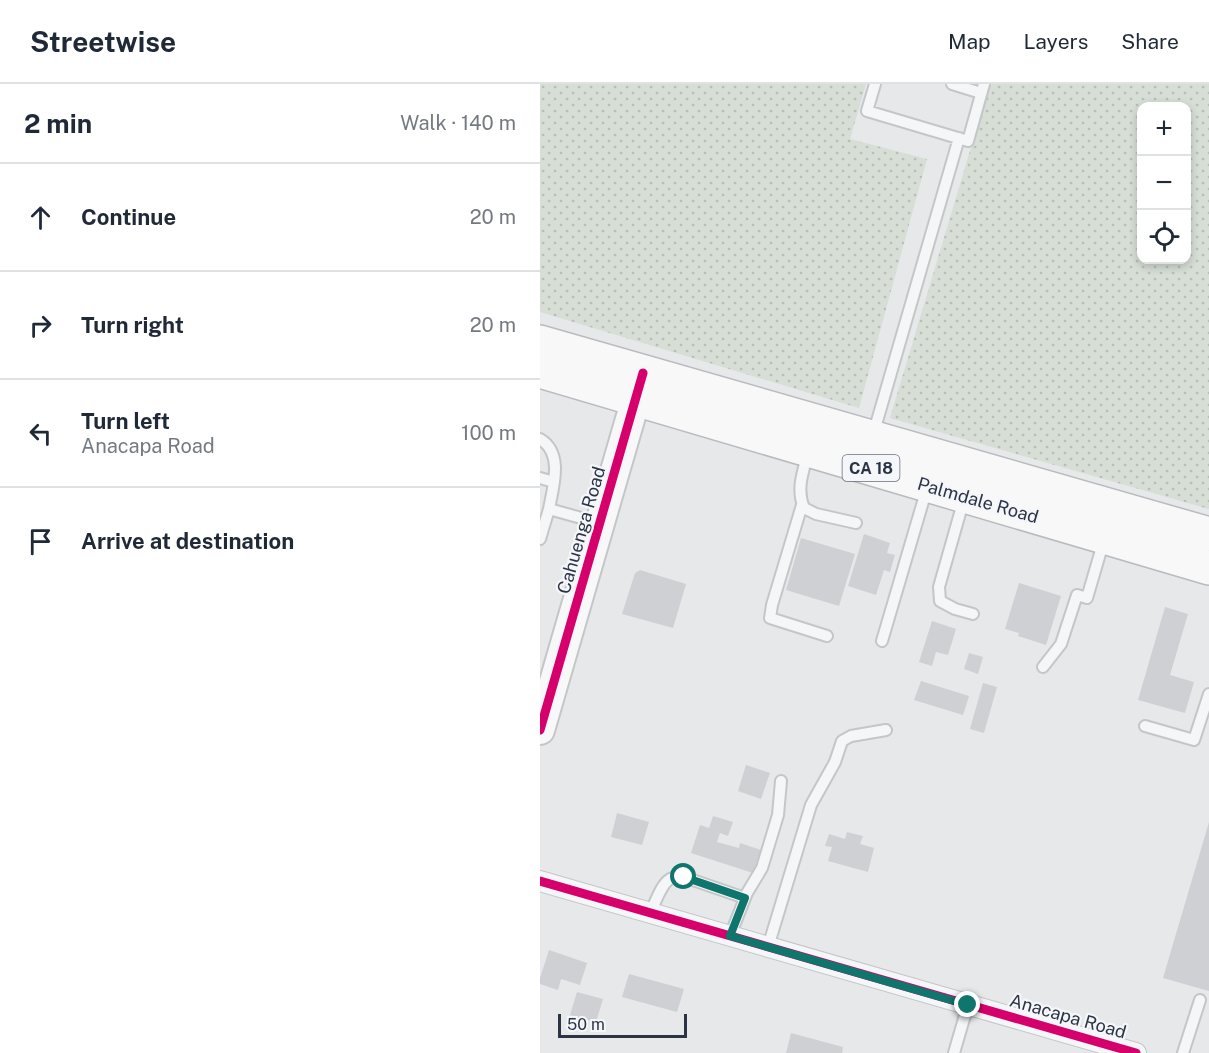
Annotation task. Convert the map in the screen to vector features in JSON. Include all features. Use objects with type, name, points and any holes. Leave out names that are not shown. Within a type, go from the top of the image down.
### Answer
[{"type":"highway","name":"Palmdale Road","points":[[540,342],[640,387],[809,450],[1209,568]]},
{"type":"highway","name":"Palmdale Road","points":[[540,371],[640,387],[872,438],[1209,534]]},
{"type":"street","name":"Cahuenga Road","points":[[540,730],[640,387]]},
{"type":"street","name":"Anacapa Road","points":[[540,881],[1136,1053]]},
{"type":"lane","points":[[875,84],[867,111],[968,141],[983,88],[952,84]]},
{"type":"lane","points":[[872,438],[959,138]]},
{"type":"lane","points":[[540,440],[548,444],[555,460],[549,509],[540,539]]},
{"type":"lane","points":[[809,450],[801,478],[799,497],[802,505],[816,514],[856,523]]},
{"type":"lane","points":[[540,478],[554,482]]},
{"type":"lane","points":[[882,641],[927,485]]},
{"type":"lane","points":[[965,496],[952,534],[939,587],[940,601],[955,609],[973,614]]},
{"type":"lane","points":[[802,505],[770,618],[827,636]]},
{"type":"lane","points":[[549,509],[600,524]]},
{"type":"lane","points":[[1043,667],[1061,644],[1077,595],[1087,598],[1105,537]]},
{"type":"lane","points":[[1145,726],[1194,740],[1209,694]]},
{"type":"lane","points":[[768,947],[811,805],[835,762],[842,741],[851,736],[886,730]]},
{"type":"lane","points":[[730,936],[745,898],[762,868],[778,815],[781,781]]},
{"type":"lane","points":[[650,913],[665,884],[676,878],[684,877],[745,898]]},
{"type":"lane","points":[[1183,1053],[1200,1000]]},
{"type":"lane","points":[[954,1053],[968,1005]]},
{"type":"shaded area","points":[[540,84],[866,84],[850,139],[927,159],[859,408],[540,312]]},
{"type":"shaded area","points":[[990,84],[1209,84],[1209,509],[890,418]]},
{"type":"building","points":[[864,534],[890,543],[887,553],[895,555],[890,572],[884,570],[876,595],[848,586]]},
{"type":"building","points":[[801,538],[855,554],[839,606],[786,590]]},
{"type":"building","points":[[640,570],[686,584],[673,628],[622,614],[635,573]]},
{"type":"building","points":[[1019,583],[1061,596],[1046,645],[1005,629]]},
{"type":"building","points":[[1165,607],[1188,614],[1170,675],[1194,682],[1185,713],[1138,700]]},
{"type":"building","points":[[932,621],[956,629],[948,655],[936,652],[932,666],[919,662]]},
{"type":"building","points":[[969,653],[983,657],[978,674],[964,669]]},
{"type":"building","points":[[921,681],[969,696],[963,715],[914,700]]},
{"type":"building","points":[[983,683],[997,687],[984,733],[970,729]]},
{"type":"building","points":[[746,765],[770,773],[761,799],[738,791]]},
{"type":"building","points":[[617,813],[649,822],[642,845],[611,837]]},
{"type":"building","points":[[713,816],[733,822],[728,836],[720,833],[717,842],[739,848],[740,843],[761,850],[753,873],[691,853],[700,825],[709,828]]},
{"type":"building","points":[[1209,822],[1209,991],[1163,978]]},
{"type":"building","points":[[847,832],[863,836],[860,844],[874,848],[868,872],[828,861],[832,847],[825,846],[829,834],[845,839]]},
{"type":"building","points":[[549,950],[587,963],[580,985],[561,979],[558,990],[540,984]]},
{"type":"building","points":[[629,974],[684,989],[677,1012],[622,997]]},
{"type":"building","points":[[577,992],[603,999],[596,1022],[570,1015]]},
{"type":"building","points":[[791,1033],[843,1047],[842,1053],[786,1053]]},
{"type":"cycle path","points":[[540,730],[643,373]]},
{"type":"cycle path","points":[[540,881],[1136,1053]]},
{"type":"route","points":[[684,877],[745,898],[730,936],[968,1005]]}]
